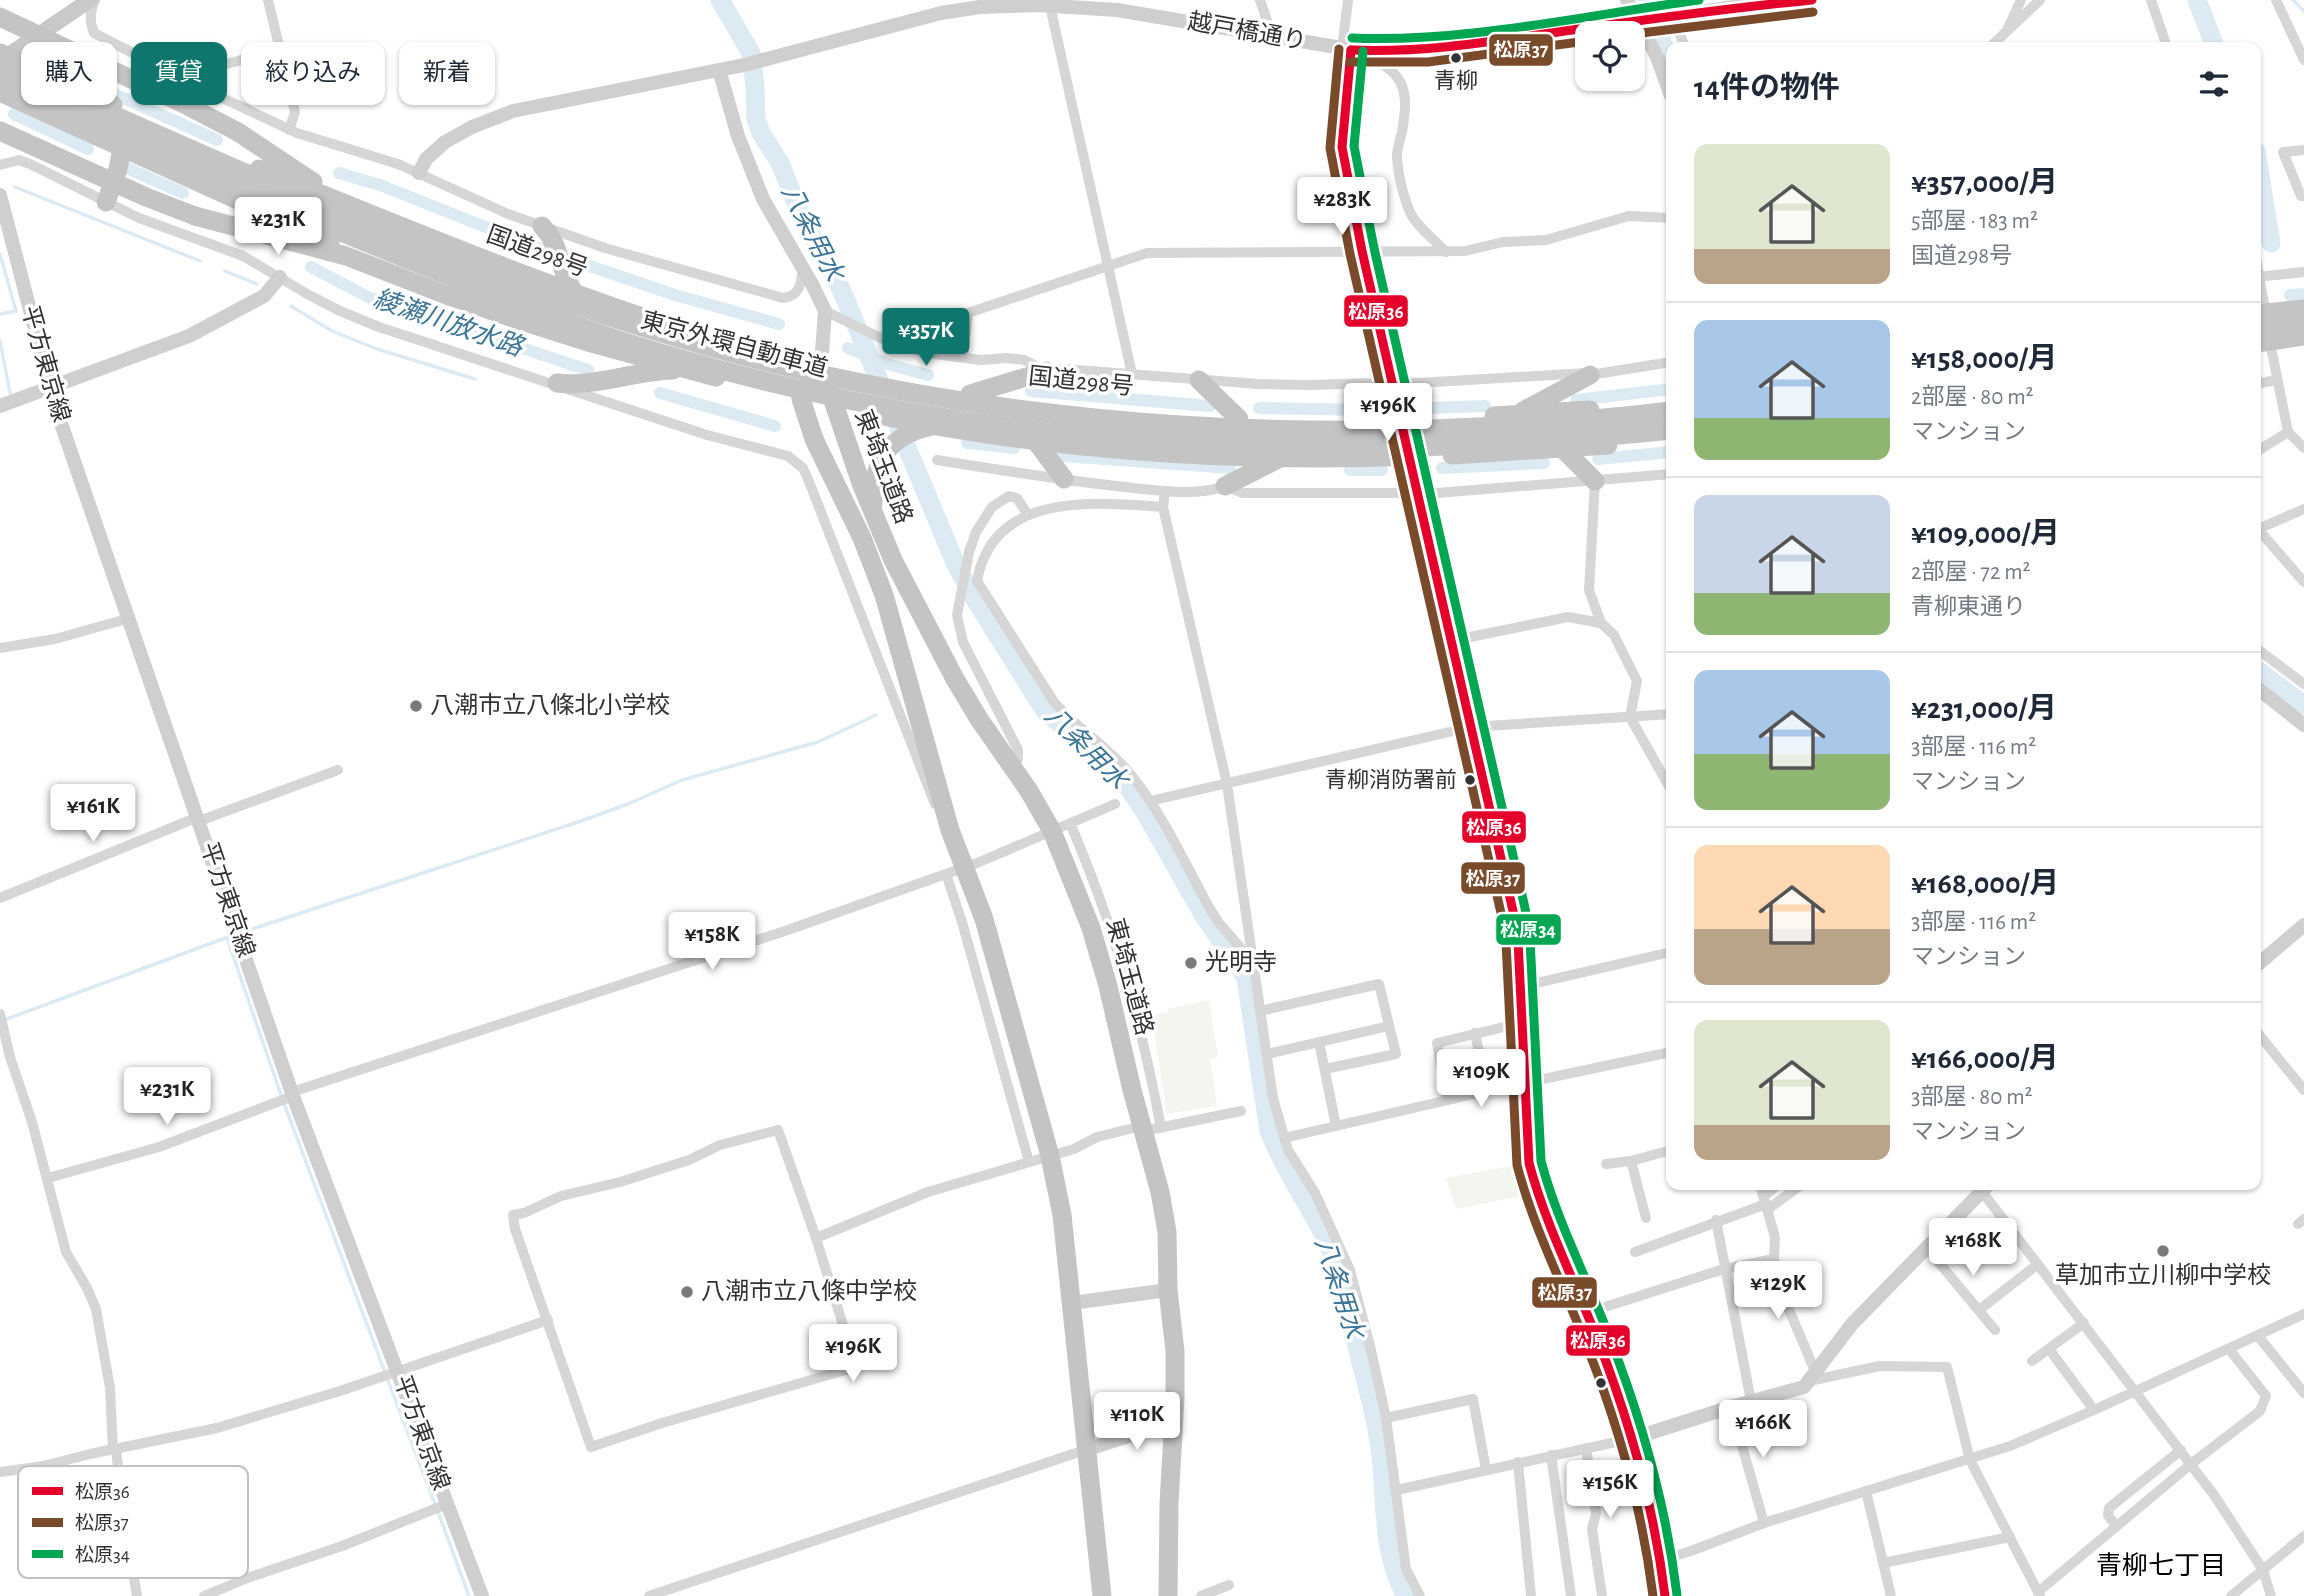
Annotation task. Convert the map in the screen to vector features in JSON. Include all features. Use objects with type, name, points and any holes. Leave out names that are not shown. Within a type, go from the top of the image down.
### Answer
[{"type":"highway","name":"国道298号","points":[[0,18],[238,132],[346,204]]},
{"type":"highway","name":"国道298号","points":[[2,59],[225,156],[448,246],[574,292],[688,332],[821,366],[902,383],[1082,408],[1239,419],[1400,421],[1516,415],[1666,401]]},
{"type":"highway","name":"東京外環自動車道","points":[[2,59],[143,130],[489,274],[639,327],[751,358],[838,378],[936,398],[1055,414],[1132,422],[1250,428],[1438,429],[1574,421],[1666,412]]},
{"type":"highway","name":"東京外環自動車道","points":[[0,82],[284,209],[540,313],[672,356],[840,399],[983,425],[1221,447],[1328,449],[1456,446],[1594,438],[1666,431]]},
{"type":"highway","points":[[0,92],[327,240],[419,285]]},
{"type":"highway","points":[[0,131],[146,197],[195,216],[346,256],[419,285],[588,342],[801,399],[933,426],[1150,452],[1279,458],[1409,456],[1563,449],[1666,439]]},
{"type":"highway","points":[[106,202],[122,149]]},
{"type":"highway","points":[[542,226],[552,237],[574,292]]},
{"type":"highway","points":[[2261,317],[2304,309]]},
{"type":"highway","points":[[2261,317],[2304,318]]},
{"type":"highway","points":[[2261,348],[2304,337]]},
{"type":"highway","points":[[2261,348],[2304,345]]},
{"type":"highway","points":[[801,399],[821,366]]},
{"type":"highway","name":"東埼玉道路","points":[[821,366],[873,515],[913,602],[979,719],[1061,827],[1068,865],[1091,928],[1149,1128],[1167,1232],[1168,1290],[1175,1351],[1168,1596]]},
{"type":"highway","points":[[557,383],[578,386],[662,370],[688,370]]},
{"type":"highway","points":[[970,394],[1046,371]]},
{"type":"highway","points":[[1516,415],[1590,375]]},
{"type":"highway","points":[[1199,380],[1239,419]]},
{"type":"highway","name":"東埼玉道路","points":[[801,399],[814,439],[862,538],[884,595],[950,830],[984,919],[1050,1156],[1062,1215],[1102,1596]]},
{"type":"highway","points":[[873,515],[873,487],[881,460],[901,437],[933,426]]},
{"type":"highway","points":[[1035,440],[1064,479]]},
{"type":"highway","points":[[1563,449],[1595,481]]},
{"type":"highway","points":[[1225,486],[1279,458]]},
{"type":"main road","points":[[2,59],[93,0]]},
{"type":"street","points":[[93,0],[90,24],[94,33],[131,52]]},
{"type":"street","points":[[268,0],[279,42]]},
{"type":"street","points":[[1260,0],[1270,29],[1269,37]]},
{"type":"street","points":[[1348,0],[1342,147],[1400,421],[1511,900],[1518,942],[1527,1147],[1532,1177],[1634,1438],[1652,1504],[1665,1596]]},
{"type":"street","points":[[1627,0],[1640,20],[1666,82]]},
{"type":"street","points":[[1663,0],[1683,42]]},
{"type":"street","name":"越戸橋通り","points":[[419,173],[426,159],[445,142],[490,119],[513,111],[719,71],[941,13],[980,6],[1117,5],[1269,37],[1347,49],[1389,52],[1445,49],[1740,6],[1812,0]]},
{"type":"street","points":[[2007,31],[2021,0]]},
{"type":"street","points":[[1995,42],[2040,0]]},
{"type":"street","points":[[2151,0],[2165,42]]},
{"type":"street","points":[[2276,0],[2304,60]]},
{"type":"street","points":[[1041,4],[1110,266],[1132,374]]},
{"type":"street","points":[[1347,49],[1376,60],[1394,71],[1400,79],[1405,113],[1397,153],[1409,211],[1446,252]]},
{"type":"street","points":[[719,71],[727,106],[763,199],[825,311],[821,366]]},
{"type":"street","points":[[227,100],[289,130],[362,151],[542,226],[642,260],[783,298],[792,297],[799,290],[803,268]]},
{"type":"street","points":[[289,130],[295,112],[293,105]]},
{"type":"street","points":[[2304,150],[2283,152],[2301,196],[2304,196]]},
{"type":"street","points":[[0,164],[19,160],[152,222],[243,256],[340,311],[379,327],[557,383],[707,435],[788,456],[803,468],[931,797],[950,830]]},
{"type":"street","name":"平方東京線","points":[[0,195],[50,389],[293,1094],[482,1596]]},
{"type":"street","points":[[924,327],[1147,253],[1465,251],[1503,242],[1546,240],[1629,216],[1666,218]]},
{"type":"street","points":[[2261,277],[2304,272]]},
{"type":"street","points":[[0,406],[189,336],[264,296],[280,277]]},
{"type":"street","points":[[825,311],[889,342],[928,353],[981,360],[1024,360],[1046,371],[1065,369],[1258,384],[1363,385],[1382,381],[1390,372]]},
{"type":"street","points":[[963,357],[968,313]]},
{"type":"street","points":[[2261,348],[2276,380],[2288,432],[2304,448]]},
{"type":"street","points":[[1390,372],[1404,382],[1418,383],[1586,373],[1590,375],[1666,363]]},
{"type":"street","points":[[2261,383],[2276,380]]},
{"type":"street","points":[[2261,449],[2288,432]]},
{"type":"street","points":[[937,460],[1165,492],[1216,490],[1225,486],[1242,494],[1405,494],[1412,496],[1421,509]]},
{"type":"street","points":[[1421,509],[1425,500],[1437,493],[1666,474]]},
{"type":"street","points":[[1595,481],[1589,590],[1601,623],[1614,635],[1636,681],[1630,717],[1666,781]]},
{"type":"street","points":[[1165,492],[1163,508],[1227,784],[1273,1098],[1288,1150],[1315,1193],[1345,1254],[1386,1418],[1398,1490],[1406,1569],[1420,1596]]},
{"type":"street","points":[[1014,768],[1018,750],[963,642],[957,615],[969,552],[983,518],[1001,499],[1009,496],[1017,499],[1028,515]]},
{"type":"street","points":[[1163,508],[1085,503],[1028,515],[1002,530],[994,539],[984,552],[976,581],[1055,702],[1068,718],[1105,748],[1150,801],[1215,916],[1253,962]]},
{"type":"street","points":[[2261,526],[2304,509]]},
{"type":"street","points":[[2261,533],[2304,582]]},
{"type":"street","points":[[1451,641],[1568,617],[1601,623]]},
{"type":"street","points":[[0,648],[55,639],[130,618]]},
{"type":"street","points":[[2261,652],[2304,684]]},
{"type":"street","points":[[2261,691],[2304,725]]},
{"type":"street","points":[[1150,801],[1471,727],[1666,714]]},
{"type":"street","points":[[0,898],[199,819],[338,770]]},
{"type":"street","points":[[48,1178],[159,1147],[293,1094],[946,874],[1115,804]]},
{"type":"street","points":[[946,874],[1029,1162]]},
{"type":"street","points":[[2261,962],[2304,925]]},
{"type":"street","points":[[1520,987],[1666,952]]},
{"type":"street","points":[[1260,1011],[1379,984],[1396,1054],[1325,1069]]},
{"type":"street","points":[[1,1022],[48,1178],[66,1252],[96,1309],[110,1388],[117,1466]]},
{"type":"street","points":[[1447,1100],[1437,1043],[1521,1023]]},
{"type":"street","points":[[1267,1054],[1389,1026]]},
{"type":"street","points":[[1475,1034],[1487,1091]]},
{"type":"street","points":[[2261,1037],[2304,1090]]},
{"type":"street","points":[[1320,1042],[1336,1126]]},
{"type":"street","points":[[1284,1138],[1666,1053]]},
{"type":"street","points":[[816,1238],[928,1192],[1086,1145],[1097,1137],[1241,1111]]},
{"type":"street","points":[[778,1130],[816,1238],[856,1367],[662,1423],[591,1447],[548,1320],[514,1229],[513,1215],[524,1213],[561,1196],[620,1182],[689,1160],[720,1145],[778,1130]]},
{"type":"street","points":[[1606,1164],[1631,1161],[1666,1151]]},
{"type":"street","points":[[1631,1161],[1646,1218]]},
{"type":"street","points":[[1762,1190],[1775,1237],[1774,1259],[1781,1291],[1812,1376]]},
{"type":"street","points":[[1766,1203],[1775,1190]]},
{"type":"street","points":[[1635,1252],[1766,1203],[1791,1190]]},
{"type":"street","points":[[1398,1490],[1634,1438],[1751,1401],[1797,1391],[1812,1376],[1838,1340],[1979,1190]]},
{"type":"street","points":[[1984,1190],[2214,1495],[2263,1570],[2271,1596]]},
{"type":"street","points":[[1716,1221],[1751,1401]]},
{"type":"street","points":[[1926,1247],[1995,1330]]},
{"type":"street","points":[[1586,1313],[1726,1268],[1774,1259]]},
{"type":"street","points":[[1979,1310],[2038,1264]]},
{"type":"street","points":[[1072,1303],[1168,1290]]},
{"type":"street","points":[[1661,1560],[1764,1523],[2010,1446],[2304,1314]]},
{"type":"street","points":[[43,1466],[217,1428],[548,1320]]},
{"type":"street","points":[[2032,1362],[2084,1323]]},
{"type":"street","points":[[2258,1336],[2304,1393]]},
{"type":"street","points":[[2049,1349],[2094,1410]]},
{"type":"street","points":[[1812,1376],[1880,1366],[1947,1367],[1970,1460],[2039,1594],[2116,1526],[2260,1411],[2266,1396],[2229,1349]]},
{"type":"street","points":[[1386,1418],[1473,1399],[1486,1470]]},
{"type":"street","points":[[1731,1407],[1764,1523]]},
{"type":"street","points":[[649,1596],[1174,1421]]},
{"type":"street","points":[[1586,1448],[1596,1513],[1591,1529],[1602,1596]]},
{"type":"street","points":[[2116,1526],[2108,1515],[2109,1508],[2181,1450]]},
{"type":"street","points":[[1551,1455],[1570,1596]]},
{"type":"street","points":[[1518,1462],[1531,1596]]},
{"type":"street","points":[[0,1472],[18,1469]]},
{"type":"street","points":[[1866,1491],[1891,1596]]},
{"type":"street","points":[[248,1578],[342,1546],[447,1504]]},
{"type":"street","points":[[2231,1596],[2304,1536]]},
{"type":"street","points":[[1883,1563],[2010,1537]]},
{"type":"street","points":[[134,1578],[137,1596]]},
{"type":"street","points":[[204,1596],[248,1578]]},
{"type":"street","points":[[1201,1596],[1229,1585]]},
{"type":"shaded area","points":[[1209,1000],[1218,1057],[1210,1059],[1217,1106],[1167,1114],[1152,1016],[1168,1012],[1168,1009]]},
{"type":"shaded area","points":[[1522,1164],[1532,1194],[1456,1209],[1446,1178]]},
{"type":"waterway","name":"八条用水","points":[[720,0],[751,53],[756,119],[761,133],[780,163],[801,215],[841,289],[956,565],[1045,711],[1127,785],[1204,916],[1246,979],[1269,1131],[1326,1240],[1344,1290],[1378,1435],[1391,1558],[1406,1596]]},
{"type":"waterway","points":[[1647,0],[1666,52]]},
{"type":"waterway","points":[[2197,0],[2213,42]]},
{"type":"waterway","points":[[2293,0],[2304,11]]},
{"type":"waterway","name":"綾瀬川放水路","points":[[117,95],[217,140]]},
{"type":"waterway","name":"綾瀬川放水路","points":[[14,114],[88,149]]},
{"type":"waterway","name":"綾瀬川放水路","points":[[129,169],[183,193]]},
{"type":"waterway","name":"綾瀬川放水路","points":[[339,173],[380,185],[543,250]]},
{"type":"waterway","points":[[2261,182],[2271,243]]},
{"type":"waterway","points":[[15,187],[200,261]]},
{"type":"waterway","points":[[0,254],[16,311],[0,314]]},
{"type":"waterway","name":"綾瀬川放水路","points":[[581,263],[675,295],[779,324]]},
{"type":"waterway","name":"綾瀬川放水路","points":[[311,267],[368,297],[588,370]]},
{"type":"waterway","points":[[225,271],[257,284]]},
{"type":"waterway","name":"綾瀬川放水路","points":[[2290,295],[2304,294]]},
{"type":"waterway","points":[[291,306],[332,331],[377,349],[475,379]]},
{"type":"waterway","points":[[0,341],[10,393]]},
{"type":"waterway","name":"綾瀬川放水路","points":[[848,348],[887,364],[928,375]]},
{"type":"waterway","name":"綾瀬川放水路","points":[[1576,400],[1666,390]]},
{"type":"waterway","name":"綾瀬川放水路","points":[[1031,391],[1210,406]]},
{"type":"waterway","name":"綾瀬川放水路","points":[[660,393],[775,426]]},
{"type":"waterway","name":"綾瀬川放水路","points":[[1426,408],[1485,406]]},
{"type":"waterway","name":"綾瀬川放水路","points":[[1259,408],[1370,410]]},
{"type":"waterway","name":"綾瀬川放水路","points":[[967,443],[1014,448]]},
{"type":"waterway","name":"綾瀬川放水路","points":[[1598,459],[1666,452]]},
{"type":"waterway","name":"綾瀬川放水路","points":[[1063,456],[1230,468]]},
{"type":"waterway","name":"綾瀬川放水路","points":[[1442,468],[1544,463]]},
{"type":"waterway","name":"綾瀬川放水路","points":[[1350,470],[1382,470]]},
{"type":"waterway","points":[[2261,673],[2304,705]]},
{"type":"waterway","points":[[243,932],[578,822],[682,780],[818,742],[876,715]]},
{"type":"waterway","points":[[4,1020],[228,937]]},
{"type":"waterway","points":[[227,938],[281,1095]]},
{"type":"waterway","points":[[285,1106],[384,1370]]},
{"type":"waterway","points":[[387,1378],[435,1504]]},
{"type":"waterway","points":[[438,1512],[469,1596]]},
{"type":"transit line","name":"松原34","points":[[1352,38],[1482,32],[1699,0]]},
{"type":"transit line","name":"松原36","points":[[1351,50],[1455,46],[1685,14],[1812,0]]},
{"type":"transit line","name":"松原37","points":[[1645,33],[1813,12]]},
{"type":"transit line","name":"松原37","points":[[1350,62],[1428,62],[1575,43]]},
{"type":"transit line","name":"松原37","points":[[1339,49],[1330,148],[1350,254],[1501,913],[1506,942],[1517,1165],[1531,1211],[1586,1344],[1619,1437],[1643,1531],[1653,1596]]},
{"type":"transit line","name":"松原36","points":[[1351,50],[1342,147],[1362,251],[1513,911],[1518,941],[1529,1163],[1551,1229],[1609,1370],[1630,1433],[1647,1497],[1665,1596]]},
{"type":"transit line","name":"松原34","points":[[1363,51],[1354,146],[1374,248],[1530,939],[1541,1161],[1564,1227],[1621,1368],[1642,1431],[1666,1528],[1677,1595]]},
{"type":"place","name":"青柳","points":[[1456,58]]},
{"type":"place","name":"八潮市立八條北小学校","points":[[416,706]]},
{"type":"place","name":"青柳消防署前","points":[[1470,780]]},
{"type":"place","name":"光明寺","points":[[1191,963]]},
{"type":"place","name":"草加市立川柳中学校","points":[[2163,1251]]},
{"type":"place","name":"八潮市立八條中学校","points":[[687,1292]]},
{"type":"district","name":"青柳七丁目","points":[[2161,1566]]}]
